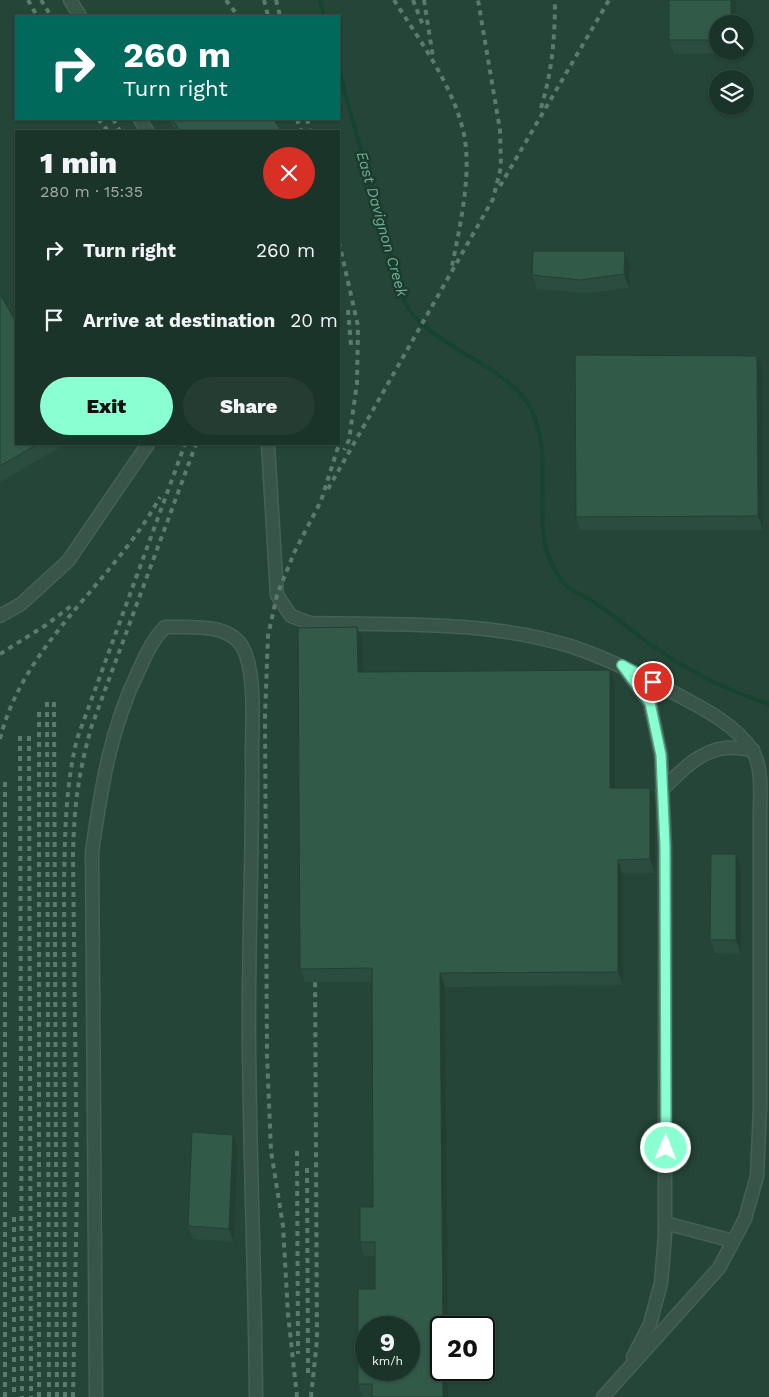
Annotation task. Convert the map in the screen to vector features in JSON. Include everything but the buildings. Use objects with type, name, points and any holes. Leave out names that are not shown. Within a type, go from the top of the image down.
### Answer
[{"type":"lane","points":[[70,0],[79,15]]},
{"type":"lane","points":[[0,616],[21,604],[68,562],[147,445]]},
{"type":"lane","points":[[268,445],[277,595],[291,616],[310,623],[442,626],[501,631],[571,646],[622,665],[701,708],[730,728],[753,750],[758,768],[760,816],[760,1107],[757,1176],[745,1219],[719,1268],[603,1397]]},
{"type":"lane","points":[[96,1397],[92,852],[105,763],[129,690],[153,639],[165,627],[212,628],[230,635],[242,647],[251,682],[253,844],[249,1044],[255,1254],[256,1397]]},
{"type":"lane","points":[[622,665],[650,703],[661,755],[665,846],[667,1062],[665,1222],[661,1283],[650,1324],[623,1374]]},
{"type":"lane","points":[[662,790],[686,766],[705,754],[726,748],[753,750]]},
{"type":"lane","points":[[665,1222],[733,1241]]},
{"type":"waterway","name":"East Davignon Creek","points":[[320,0],[324,15]]},
{"type":"waterway","name":"East Davignon Creek","points":[[340,75],[398,286],[406,305],[415,317],[432,332],[510,384],[531,409],[541,440],[544,540],[551,562],[559,577],[570,588],[600,606],[673,659],[720,685],[769,704]]},
{"type":"railway","points":[[28,0],[36,15]]},
{"type":"railway","points":[[41,0],[50,15]]},
{"type":"railway","points":[[226,0],[237,15]]},
{"type":"railway","points":[[264,0],[268,15]]},
{"type":"railway","points":[[276,0],[280,15]]},
{"type":"railway","points":[[394,0],[443,79],[458,112],[463,130],[467,162],[466,180],[462,216],[452,266]]},
{"type":"railway","points":[[413,0],[424,28]]},
{"type":"railway","points":[[424,0],[433,57]]},
{"type":"railway","points":[[328,489],[493,199],[501,167],[500,130],[478,0]]},
{"type":"railway","points":[[541,108],[552,55],[555,0]]},
{"type":"railway","points":[[500,186],[609,0]]},
{"type":"railway","points":[[99,120],[107,130]]},
{"type":"railway","points":[[114,120],[119,130]]},
{"type":"railway","points":[[297,120],[301,130]]},
{"type":"railway","points":[[307,120],[310,130]]},
{"type":"railway","points":[[340,246],[358,326],[357,383],[349,440],[344,450]]},
{"type":"railway","points":[[348,310],[351,345]]},
{"type":"railway","points":[[65,1397],[64,885],[66,812],[70,775],[77,739],[185,445]]},
{"type":"railway","points":[[73,1397],[77,1188],[74,822],[83,761],[91,728],[196,445]]},
{"type":"railway","points":[[297,1397],[288,1314],[283,1226],[271,1151],[267,1055],[265,716],[268,636],[277,595],[294,553],[321,501],[339,445]]},
{"type":"railway","points":[[0,739],[12,704],[29,672],[49,642],[141,528],[160,497]]},
{"type":"railway","points":[[0,654],[46,625],[71,606]]},
{"type":"railway","points":[[47,702],[49,1397]]},
{"type":"railway","points":[[54,702],[57,1397]]},
{"type":"railway","points":[[39,712],[39,1397]]},
{"type":"railway","points":[[20,736],[22,1397]]},
{"type":"railway","points":[[29,736],[31,1397]]},
{"type":"railway","points":[[5,780],[5,1397]]},
{"type":"railway","points":[[311,1397],[317,1340],[315,968]]},
{"type":"railway","points":[[297,1151],[298,1354]]},
{"type":"railway","points":[[307,1168],[308,1373]]},
{"type":"railway","points":[[14,1217],[14,1397]]},
{"type":"route","points":[[653,682],[622,665],[650,703],[661,755],[665,846],[666,1148]]}]
